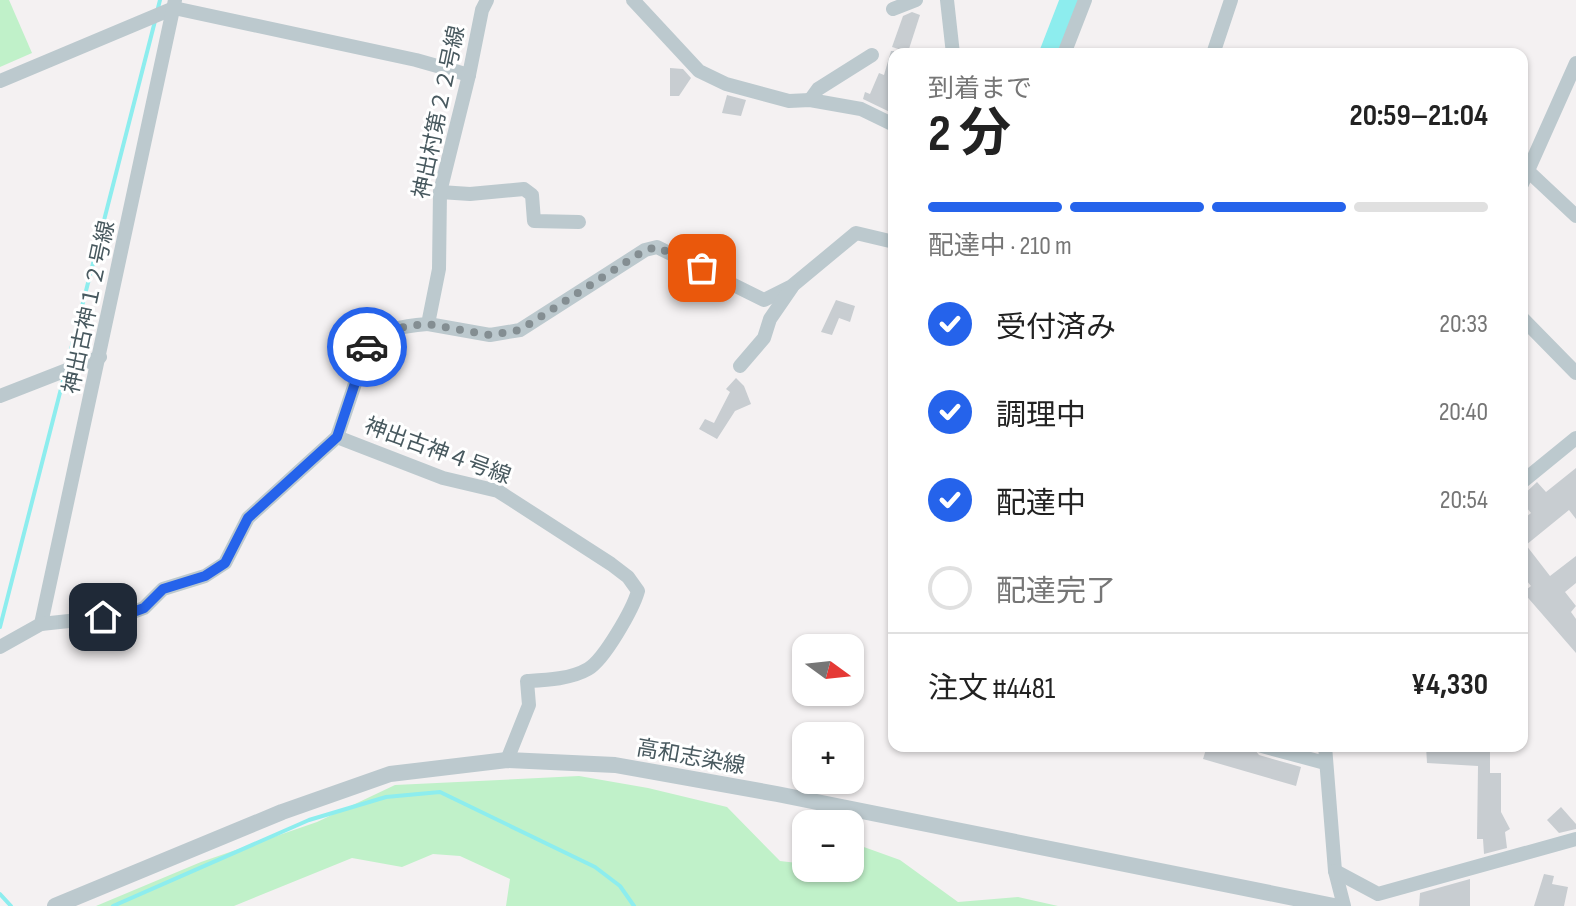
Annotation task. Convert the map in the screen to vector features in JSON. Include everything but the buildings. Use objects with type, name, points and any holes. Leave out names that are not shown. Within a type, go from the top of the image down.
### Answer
[{"type":"street","name":"神出村第２２号線","points":[[428,324],[439,269],[440,192],[482,10],[487,0]]},
{"type":"street","points":[[633,0],[699,71],[726,84],[789,101],[810,100],[861,109],[888,122]]},
{"type":"street","points":[[893,9],[916,0]]},
{"type":"street","points":[[947,0],[952,48]]},
{"type":"street","points":[[1066,48],[1085,0]]},
{"type":"street","points":[[1215,48],[1231,0]]},
{"type":"street","points":[[0,81],[174,4],[469,75]]},
{"type":"street","name":"神出古神１２号線","points":[[41,624],[174,4]]},
{"type":"street","points":[[810,100],[818,89],[872,55]]},
{"type":"street","points":[[1528,171],[1576,63]]},
{"type":"street","points":[[1528,180],[1576,216]]},
{"type":"street","points":[[440,192],[470,194],[524,189],[532,195],[534,221],[579,222]]},
{"type":"street","points":[[0,647],[21,632],[41,624],[125,615],[144,608],[163,589],[205,576],[225,563],[248,518],[337,437],[368,345],[376,335],[428,324],[490,335],[520,330],[645,250],[657,247],[764,300],[792,286],[856,233],[888,241]]},
{"type":"street","points":[[740,366],[764,338],[770,319],[792,286]]},
{"type":"street","points":[[1528,324],[1576,373]]},
{"type":"street","points":[[0,396],[100,357]]},
{"type":"street","name":"神出古神４号線","points":[[337,437],[443,478],[498,491],[611,564],[628,577],[638,591],[635,603],[618,631],[587,670],[554,679],[527,681],[529,705],[507,760]]},
{"type":"street","points":[[1528,477],[1576,438]]},
{"type":"street","points":[[1284,752],[1325,763]]},
{"type":"street","points":[[1325,752],[1335,871],[1344,906]]},
{"type":"street","name":"高和志染線","points":[[55,906],[282,812],[390,774],[507,760],[615,765],[718,783],[1334,906]]},
{"type":"street","points":[[1335,871],[1378,894],[1576,839]]},
{"type":"green space","points":[[0,0],[9,0],[32,53],[0,67]]},
{"type":"green space","points":[[579,776],[648,788],[727,807],[780,861],[792,862],[792,882],[864,882],[864,847],[900,860],[958,902],[1018,897],[1058,906],[506,906],[510,879],[460,856],[433,854],[402,867],[352,858],[234,906],[96,906],[201,862],[317,822],[395,785]]},
{"type":"waterway","points":[[157,12],[160,0]]},
{"type":"waterway","points":[[1053,48],[1072,0]]},
{"type":"waterway","points":[[67,365],[155,21]]},
{"type":"waterway","points":[[0,627],[65,373]]},
{"type":"waterway","points":[[113,906],[309,820],[386,797],[440,792],[595,867],[620,886],[634,906]]},
{"type":"waterway","points":[[0,894],[11,906]]},
{"type":"way so far","points":[[367,347],[376,335],[407,326],[428,324],[490,335],[520,330],[645,250],[657,247],[702,268]]},
{"type":"route","points":[[103,617],[125,615],[144,608],[163,589],[205,576],[225,563],[248,518],[337,437],[367,347]]}]
